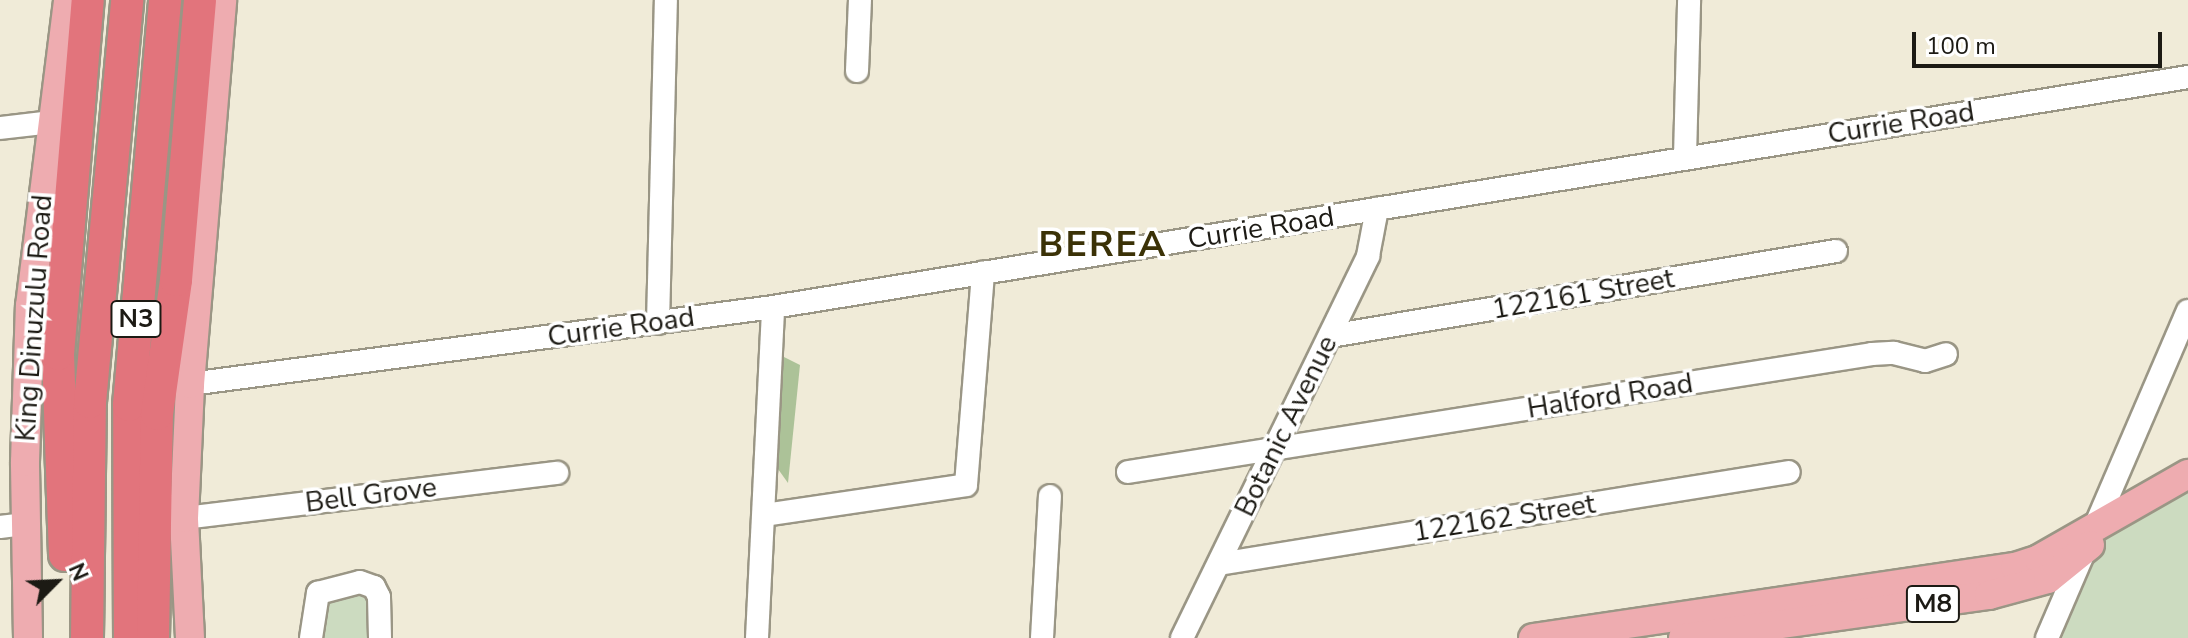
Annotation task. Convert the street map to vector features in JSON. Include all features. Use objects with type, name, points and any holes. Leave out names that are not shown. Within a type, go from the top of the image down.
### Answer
[{"type":"highway","points":[[69,638],[58,354],[88,0]]},
{"type":"highway","name":"N3","points":[[87,638],[90,402],[127,0]]},
{"type":"highway","name":"N3","points":[[130,638],[129,405],[165,0]]},
{"type":"highway","points":[[153,638],[157,414],[176,280],[200,0]]},
{"type":"main road","name":"King Dinuzulu Road","points":[[28,638],[13,526],[30,306],[68,0]]},
{"type":"main road","points":[[190,638],[184,518],[190,384],[222,0]]},
{"type":"main road","name":"M8","points":[[1533,638],[1991,572],[2039,559],[2188,474]]},
{"type":"main road","name":"M8","points":[[1683,638],[2056,589],[2099,526]]},
{"type":"street","points":[[658,323],[666,0]]},
{"type":"street","points":[[857,71],[860,0]]},
{"type":"street","points":[[1685,157],[1689,0]]},
{"type":"street","name":"Currie Road","points":[[190,384],[773,307],[2188,77]]},
{"type":"street","points":[[0,128],[52,122]]},
{"type":"street","name":"Botanic Avenue","points":[[1182,638],[1368,256],[1377,209]]},
{"type":"street","name":"122161 Street","points":[[1330,336],[1836,251]]},
{"type":"street","points":[[764,515],[964,486],[980,355],[983,273]]},
{"type":"street","points":[[757,638],[773,307]]},
{"type":"street","points":[[2099,526],[2188,311]]},
{"type":"street","name":"Halford Road","points":[[1128,472],[1872,354],[1925,361],[1946,354]]},
{"type":"street","name":"122162 Street","points":[[1219,564],[1789,472]]},
{"type":"street","name":"Bell Grove","points":[[184,518],[557,473]]},
{"type":"street","points":[[1042,638],[1050,496]]},
{"type":"street","points":[[311,638],[318,593],[360,582],[374,587],[379,597],[380,638]]},
{"type":"street","points":[[2047,638],[2056,589]]},
{"type":"green space","points":[[782,356],[800,365],[788,483],[778,469]]},
{"type":"green space","points":[[2188,485],[2188,638],[2062,638],[2100,534]]},
{"type":"green space","points":[[361,592],[374,604],[373,638],[319,638],[328,595]]},
{"type":"district","name":"BEREA","points":[[1103,245]]}]
